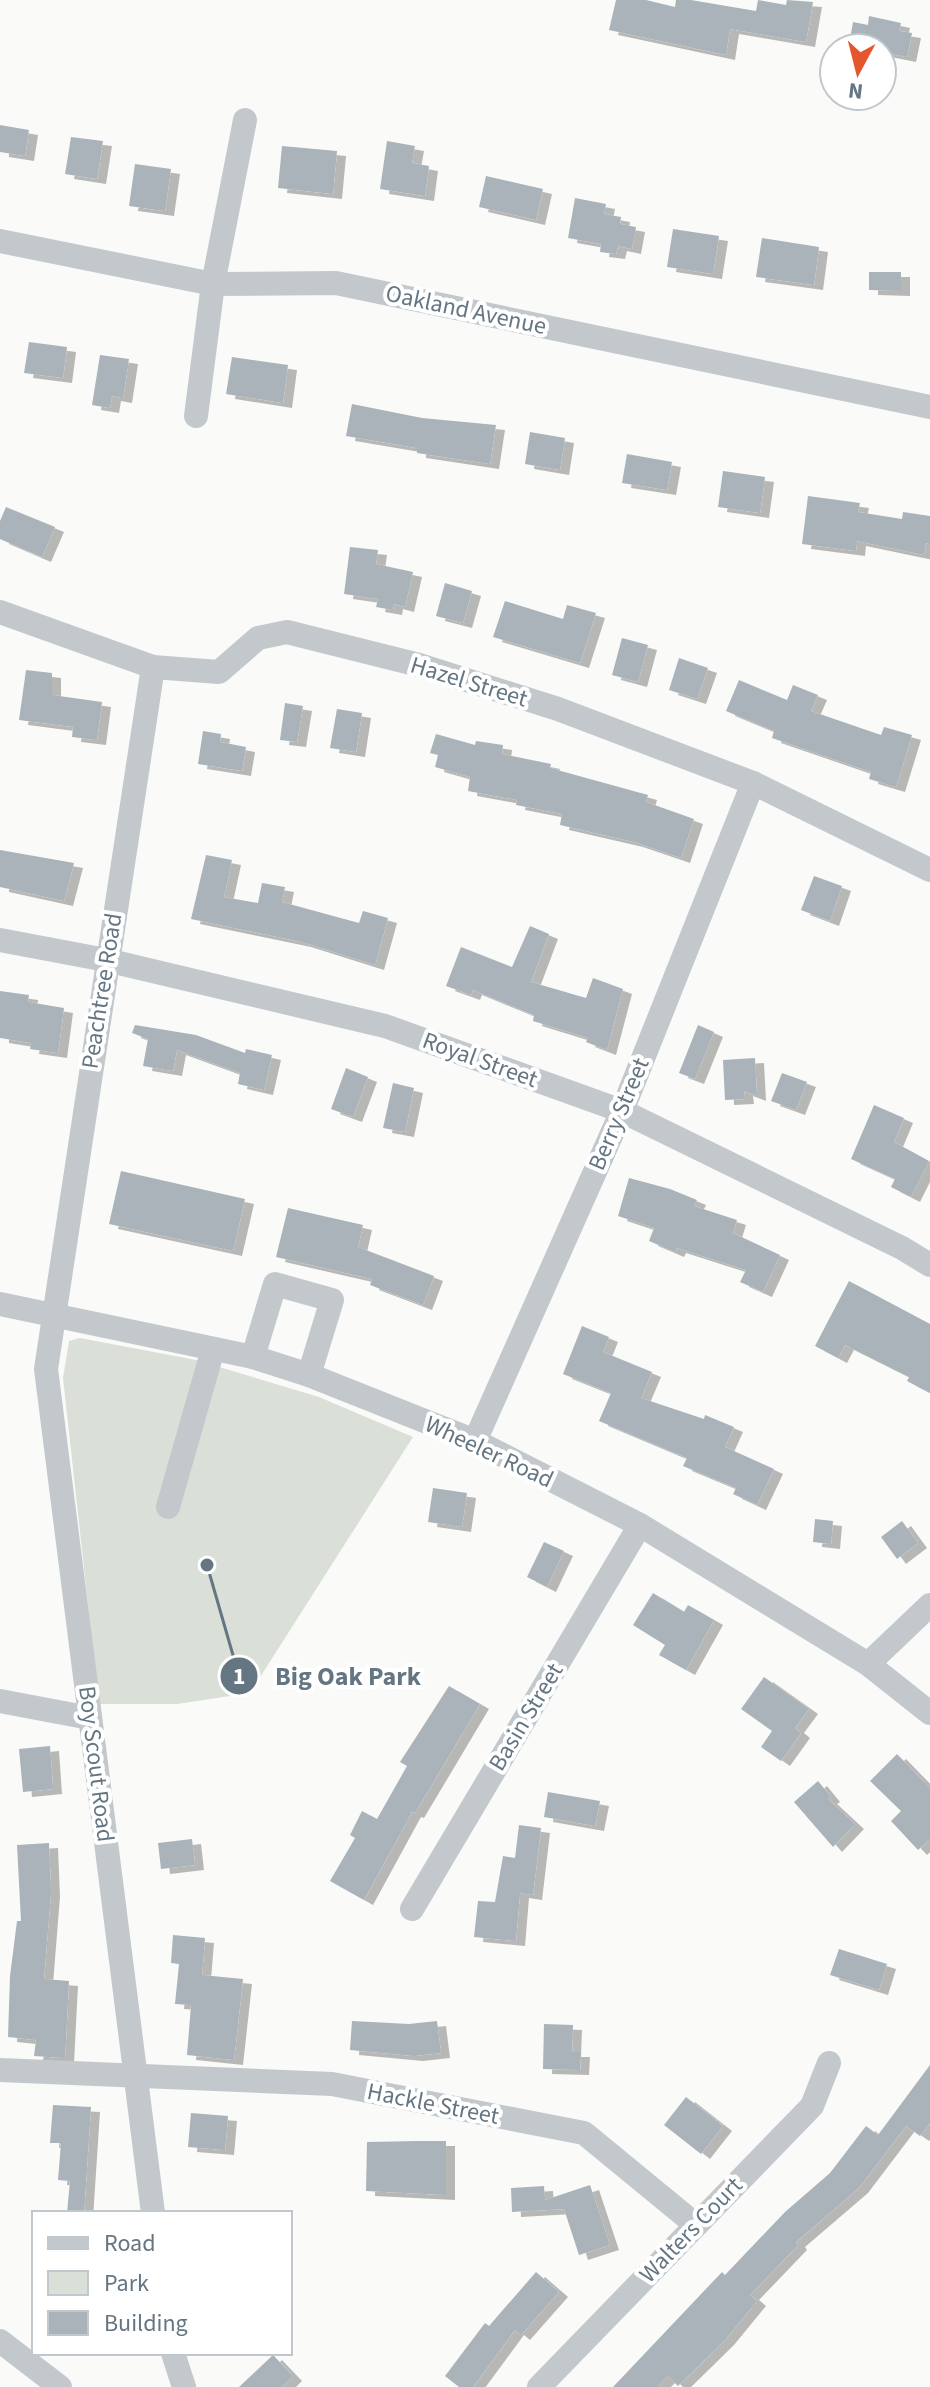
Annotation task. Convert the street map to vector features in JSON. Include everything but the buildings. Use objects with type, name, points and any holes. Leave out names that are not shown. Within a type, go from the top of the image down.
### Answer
[{"type":"street","points":[[196,416],[213,284],[245,120]]},
{"type":"street","name":"Oakland Avenue","points":[[0,241],[213,284],[336,283],[930,407]]},
{"type":"street","name":"Hazel Street","points":[[0,612],[153,667],[219,672],[258,638],[287,632],[419,665],[558,709],[753,783],[930,870]]},
{"type":"street","name":"Peachtree Road","points":[[55,1316],[106,960],[153,667]]},
{"type":"street","name":"Berry Street","points":[[475,1441],[622,1111],[753,783]]},
{"type":"street","name":"Royal Street","points":[[0,940],[106,960],[385,1026],[622,1111],[902,1248],[930,1265]]},
{"type":"street","points":[[253,1357],[275,1284],[332,1300],[309,1375]]},
{"type":"street","name":"Wheeler Road","points":[[0,1304],[253,1357],[309,1375],[475,1441],[640,1525],[868,1664],[930,1713]]},
{"type":"street","name":"Boy Scout Road","points":[[55,1316],[46,1369],[153,2211]]},
{"type":"street","points":[[168,1507],[213,1349]]},
{"type":"street","name":"Basin Street","points":[[412,1909],[640,1525]]},
{"type":"street","points":[[868,1664],[930,1605]]},
{"type":"street","points":[[0,1701],[90,1718]]},
{"type":"street","name":"Walters Court","points":[[539,2387],[812,2106],[829,2063]]},
{"type":"street","name":"Hackle Street","points":[[0,2070],[332,2084],[584,2133],[696,2225]]},
{"type":"street","points":[[5,2348],[60,2387]]},
{"type":"street","points":[[174,2355],[184,2387]]},
{"type":"green space","points":[[80,1338],[196,1360],[319,1397],[413,1437],[250,1693],[177,1704],[99,1704],[63,1378],[69,1341]]},
{"type":"place","name":"Big Oak Park","points":[[207,1565]]}]
